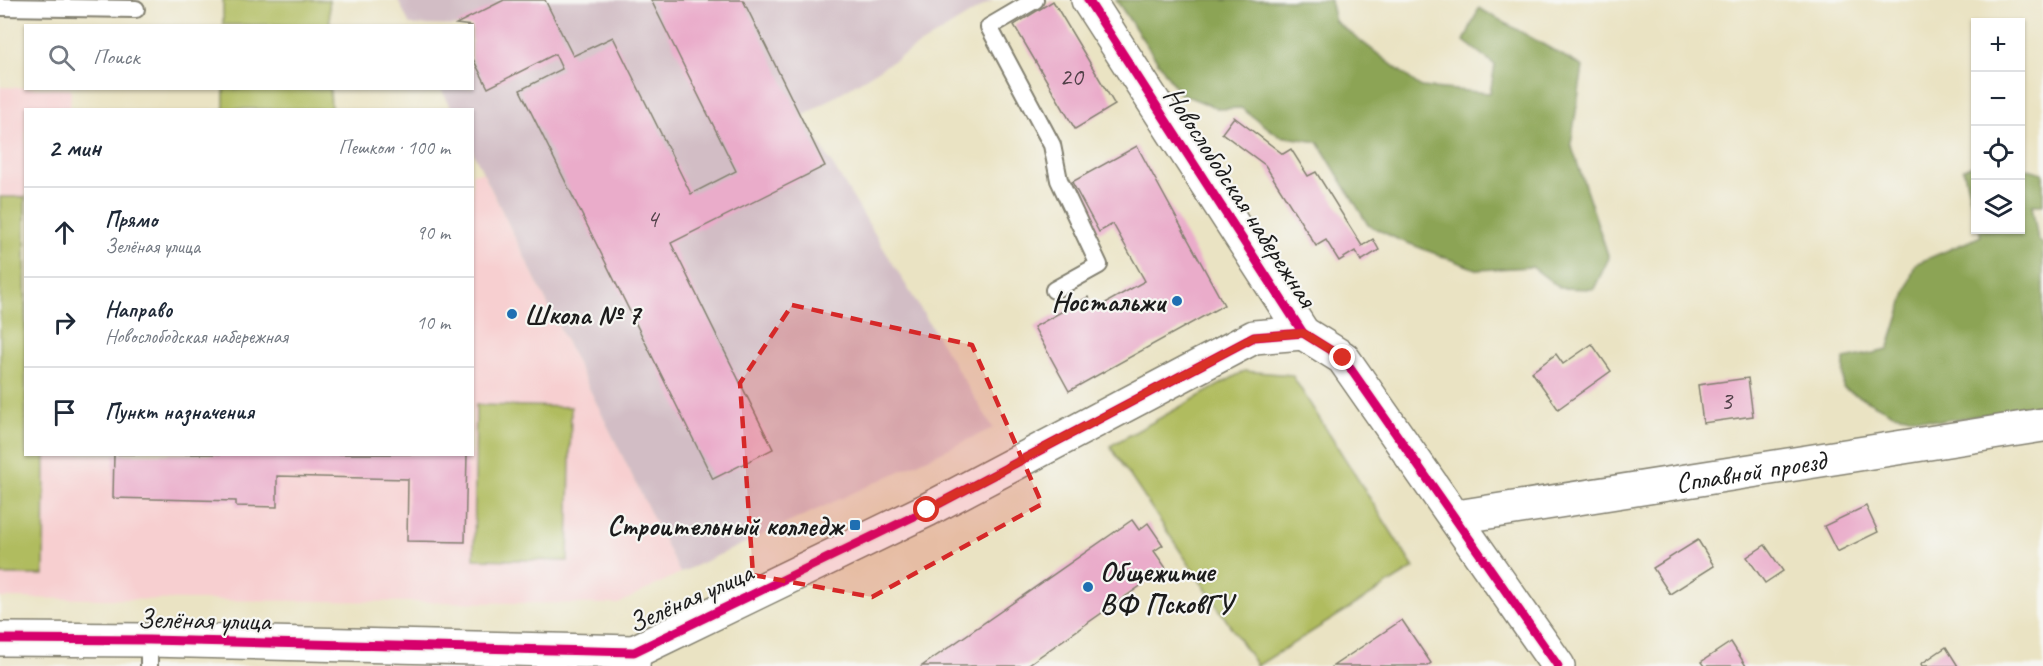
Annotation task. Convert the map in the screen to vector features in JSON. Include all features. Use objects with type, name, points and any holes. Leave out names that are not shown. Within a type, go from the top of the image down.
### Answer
[{"type":"street","name":"Новослободская набережная","points":[[1088,0],[1303,333],[1343,358],[1457,517],[1558,666]]},
{"type":"street","name":"Зелёная улица","points":[[0,639],[149,653],[633,659],[927,510],[1254,337],[1303,333]]},
{"type":"street","name":"Сплавной проезд","points":[[1457,517],[2043,425]]},
{"type":"lane","points":[[1035,0],[988,27],[1052,145],[1059,180],[1100,265],[1054,290]]},
{"type":"lane","points":[[0,7],[136,9]]},
{"type":"highlighted area","points":[[792,305],[972,345],[1042,504],[872,597],[753,575],[740,383]]},
{"type":"shaded area","points":[[398,0],[993,0],[803,116],[993,428],[680,573],[474,154],[474,108],[451,108],[442,90],[474,90],[474,24],[410,24]]},
{"type":"shaded area","name":"Школа № 7","points":[[0,87],[24,88],[24,90],[71,90],[70,108],[24,108],[24,456],[474,456],[474,173],[483,173],[680,573],[618,604],[0,598]]},
{"type":"green space","points":[[223,0],[329,0],[330,24],[223,24]]},
{"type":"green space","points":[[1116,0],[1330,0],[1335,21],[1421,87],[1490,93],[1495,65],[1464,41],[1479,8],[1583,67],[1571,144],[1609,258],[1594,289],[1560,288],[1532,267],[1478,270],[1397,239],[1368,225],[1318,142],[1279,136],[1241,108],[1219,109],[1179,93]]},
{"type":"green space","points":[[224,90],[330,90],[331,108],[224,108]]},
{"type":"green space","points":[[1971,166],[1971,200],[1963,169]]},
{"type":"green space","points":[[2025,168],[2043,173],[2043,205],[2032,205],[2038,240],[2043,244],[2043,407],[1940,421],[1893,414],[1843,388],[1844,359],[1888,350],[1915,264],[1981,236],[1980,234],[2025,234]]},
{"type":"green space","points":[[0,197],[24,197],[24,456],[45,456],[44,575],[0,575]]},
{"type":"green space","points":[[1244,371],[1292,375],[1414,568],[1257,666],[1110,446]]},
{"type":"green space","points":[[476,405],[571,407],[568,561],[474,559]]},
{"type":"building","points":[[504,0],[545,0],[573,56],[613,37],[691,194],[736,171],[651,0],[743,0],[825,166],[671,243],[773,449],[713,479],[520,90],[562,69],[555,54],[488,88],[474,61],[474,24],[456,24]]},
{"type":"building","points":[[1053,1],[1115,105],[1075,129],[1014,25]]},
{"type":"building","points":[[1234,117],[1283,154],[1291,149],[1308,176],[1316,172],[1362,246],[1373,239],[1379,250],[1361,261],[1355,251],[1339,261],[1326,240],[1316,246],[1265,165],[1222,133]]},
{"type":"building","points":[[1137,146],[1224,305],[1069,391],[1034,327],[1088,297],[1095,309],[1145,281],[1113,224],[1099,232],[1072,182]]},
{"type":"building","points":[[1592,344],[1611,371],[1558,409],[1532,372],[1556,354],[1563,364]]},
{"type":"building","points":[[1748,378],[1753,416],[1703,423],[1698,385]]},
{"type":"building","points":[[114,456],[467,456],[465,542],[407,541],[408,479],[277,476],[277,507],[236,506],[236,501],[113,498]]},
{"type":"building","points":[[1866,506],[1878,532],[1837,552],[1824,526]]},
{"type":"building","name":"Общежитие ВФ ПсковГУ","points":[[1132,520],[1139,530],[1148,523],[1163,545],[1154,551],[1166,568],[1026,666],[922,666]]},
{"type":"building","points":[[1698,540],[1714,566],[1670,594],[1653,568]]},
{"type":"building","points":[[1765,545],[1783,571],[1765,583],[1747,557]]},
{"type":"building","points":[[1402,620],[1431,663],[1427,666],[1333,666]]},
{"type":"building","points":[[1731,642],[1746,666],[1704,666],[1701,662]]},
{"type":"building","points":[[1946,647],[1958,666],[1922,666],[1921,664]]},
{"type":"cycle path","points":[[1088,0],[1303,333],[1343,358],[1558,666]]},
{"type":"cycle path","points":[[0,639],[149,640],[634,652],[927,510],[1254,337],[1303,333]]},
{"type":"place","name":"Ностальжи","points":[[1177,301]]},
{"type":"place","name":"Школа № 7","points":[[512,314]]},
{"type":"place","name":"Строительный колледж","points":[[855,525]]},
{"type":"place","name":"Общежитие ВФ ПсковГУ","points":[[1088,587]]},
{"type":"route","points":[[927,510],[1254,337],[1303,333],[1343,358]]}]
